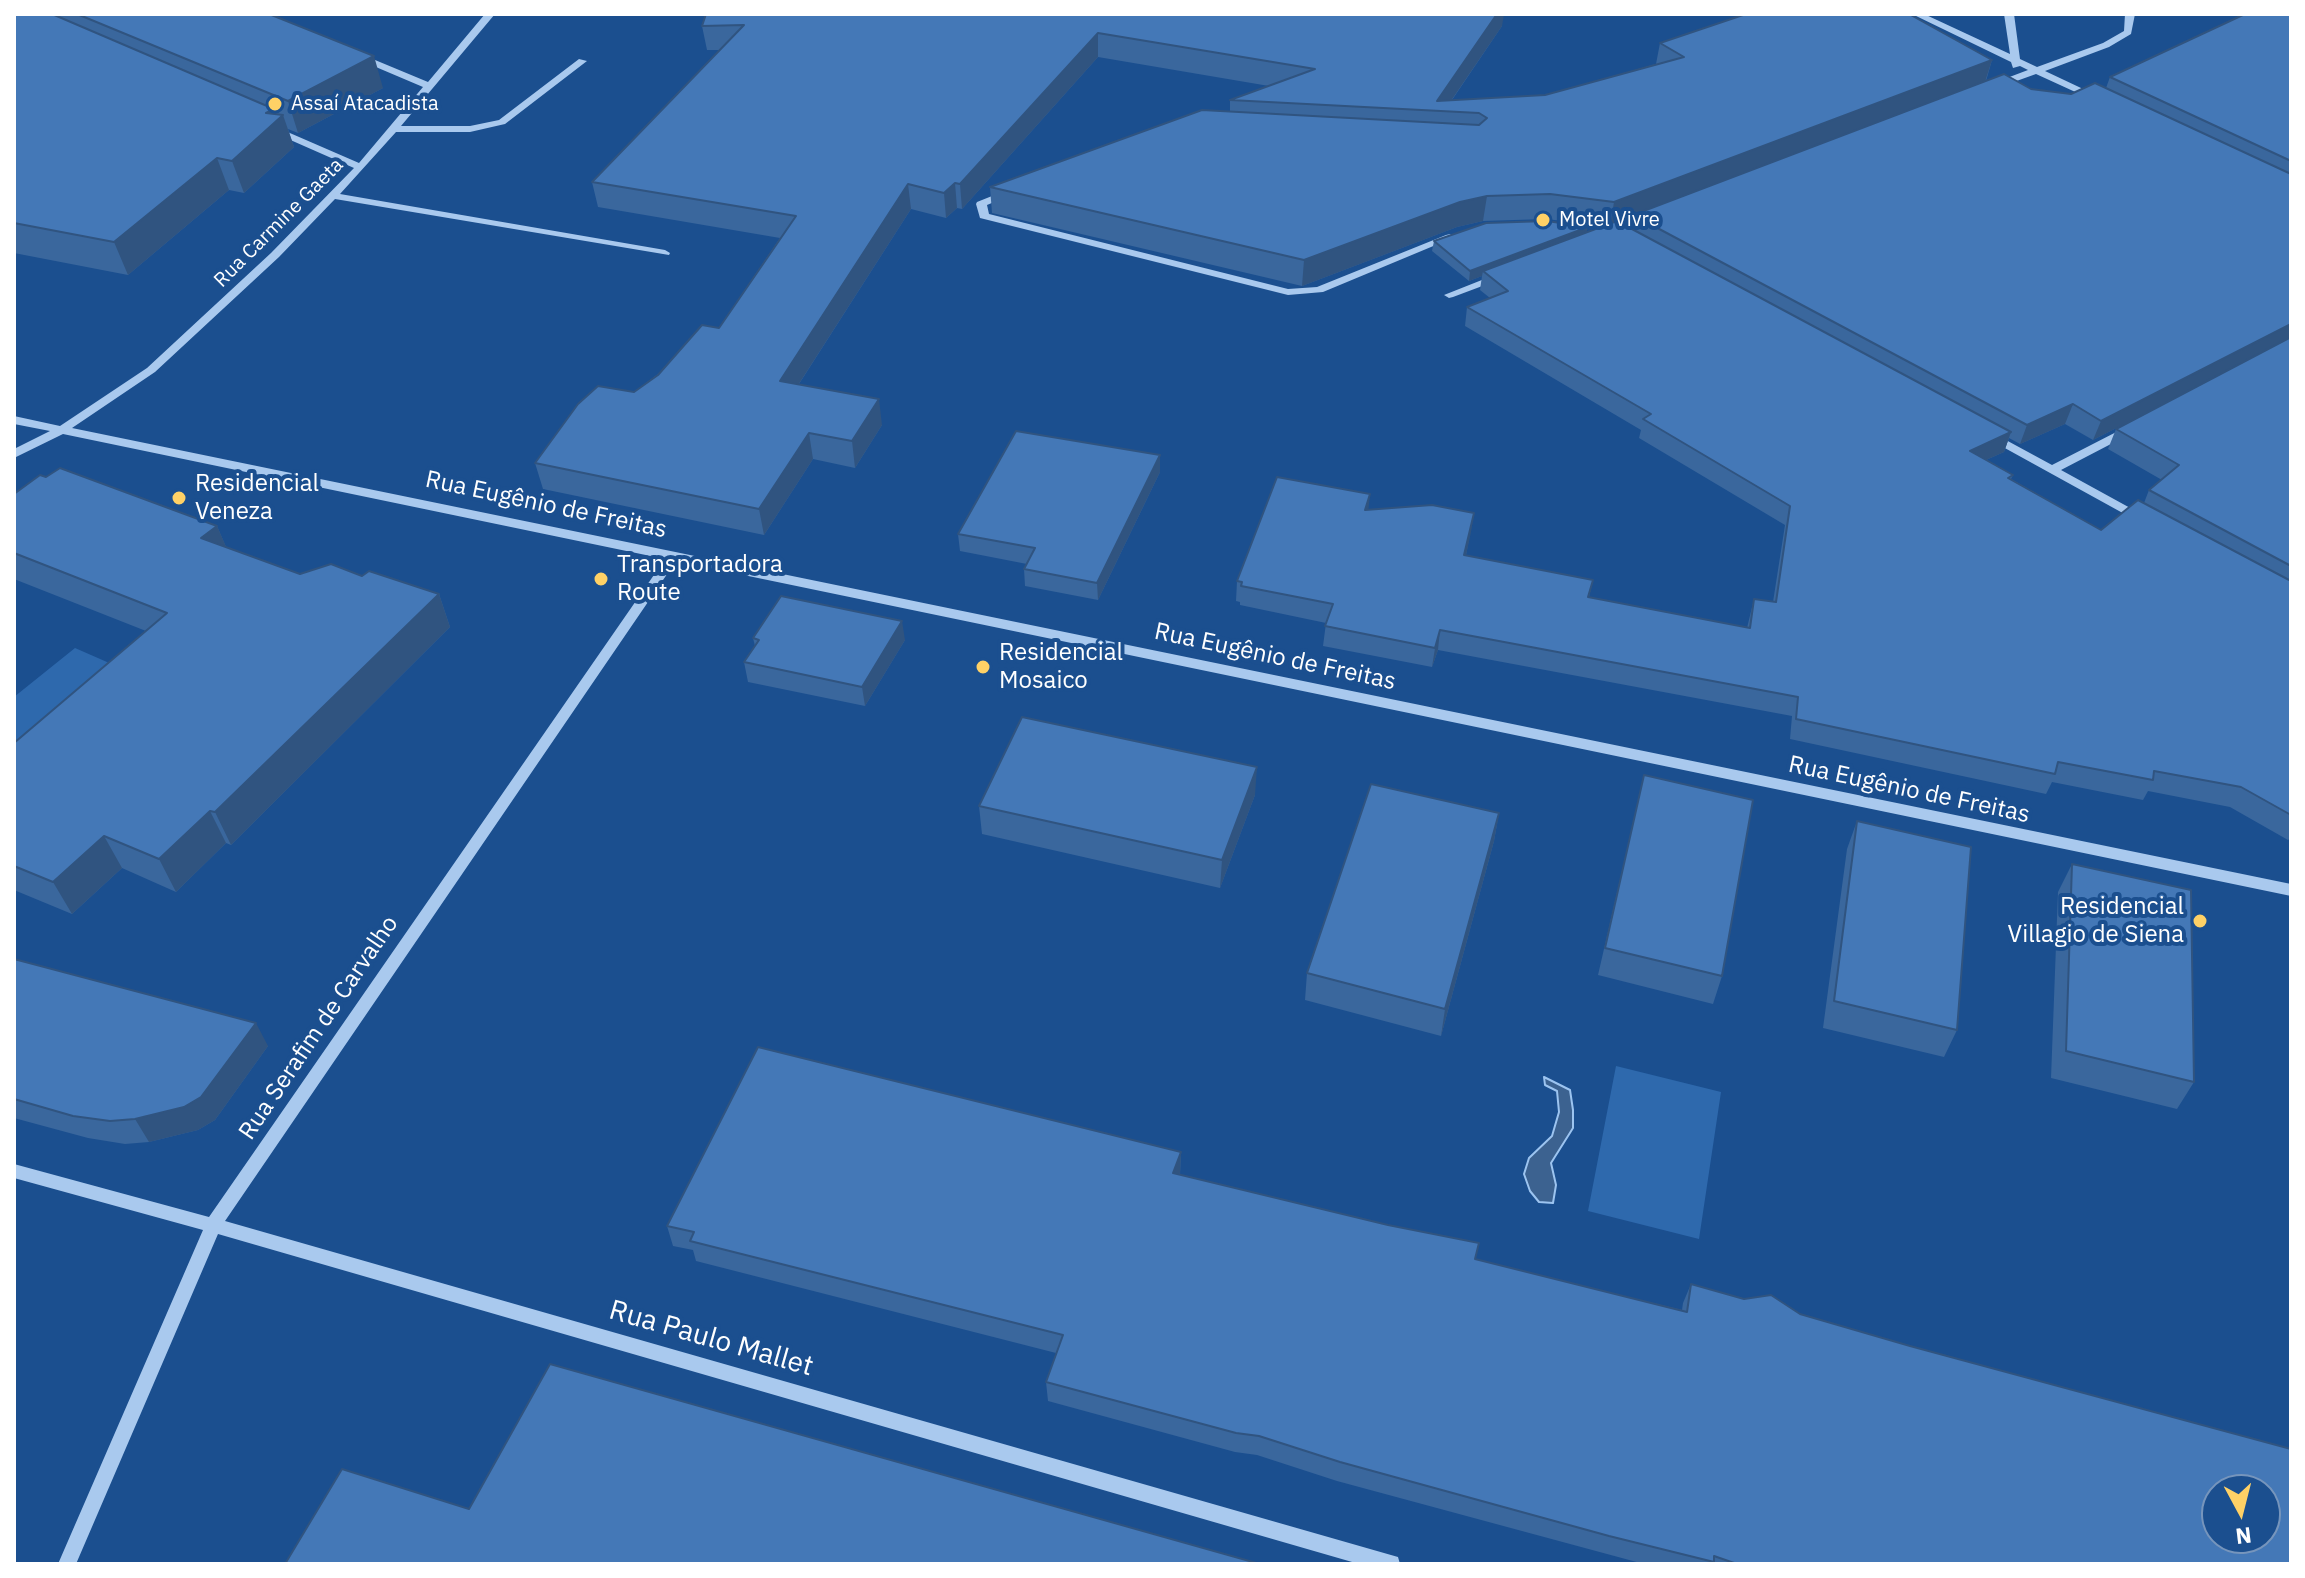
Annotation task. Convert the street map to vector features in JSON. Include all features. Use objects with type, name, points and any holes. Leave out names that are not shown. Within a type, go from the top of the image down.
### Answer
[{"type":"street","name":"Rua Carmine Gaeta","points":[[14,454],[65,428],[151,370],[361,167],[490,14]]},
{"type":"street","points":[[1917,14],[2106,103]]},
{"type":"street","points":[[2009,14],[2017,61],[2014,78]]},
{"type":"street","points":[[1984,89],[2106,45],[2128,32],[2130,14]]},
{"type":"street","points":[[350,53],[429,86]]},
{"type":"street","points":[[394,129],[470,129],[502,122],[582,61]]},
{"type":"street","points":[[266,126],[361,167]]},
{"type":"street","points":[[1021,187],[981,204],[981,213],[995,221],[1288,292],[1319,290],[1462,232]]},
{"type":"street","points":[[333,196],[665,253]]},
{"type":"street","points":[[1449,295],[1505,274]]},
{"type":"street","name":"Rua Eugênio de Freitas","points":[[14,420],[65,428],[2291,890]]},
{"type":"street","points":[[2052,470],[2136,425]]},
{"type":"street","points":[[1982,432],[2150,524]]},
{"type":"street","name":"Rua Serafim de Carvalho","points":[[67,1564],[213,1225],[674,555]]},
{"type":"street","name":"Rua Paulo Mallet","points":[[14,1171],[213,1225],[1391,1564]]},
{"type":"shaded area","points":[[75,648],[139,676],[14,779],[14,697]]},
{"type":"shaded area","points":[[1616,1066],[1721,1092],[1699,1239],[1588,1211]]},
{"type":"shaded area","points":[[1544,1077],[1570,1090],[1573,1110],[1573,1128],[1551,1163],[1556,1185],[1553,1203],[1539,1202],[1530,1191],[1524,1174],[1529,1158],[1552,1136],[1559,1112],[1557,1091],[1545,1085]]},
{"type":"building","points":[[14,14],[52,14],[274,109],[266,113],[283,115],[232,161],[217,158],[114,242],[14,223]]},
{"type":"building","points":[[77,14],[269,14],[374,56],[288,101]]},
{"type":"building","points":[[706,14],[1497,14],[1437,101],[1545,95],[1684,57],[1660,43],[1746,14],[1909,14],[1992,60],[1614,202],[1550,194],[1487,196],[1460,202],[1304,260],[990,187],[1202,110],[1479,125],[1487,118],[1479,113],[1230,100],[1315,69],[1098,33],[960,184],[955,183],[944,193],[908,184],[780,381],[879,399],[852,441],[809,433],[759,509],[535,463],[578,404],[598,386],[634,392],[658,375],[702,325],[719,328],[796,216],[592,182],[744,25],[702,26]]},
{"type":"building","points":[[2245,14],[2291,14],[2291,161],[2110,77]]},
{"type":"building","points":[[2004,74],[2031,89],[2071,94],[2095,83],[2291,174],[2291,324],[2101,421],[2073,404],[2027,425],[1633,215]]},
{"type":"building","points":[[1547,221],[1588,227],[1470,271],[1434,241],[1486,223]]},
{"type":"building","points":[[1617,221],[2011,432],[1970,451],[2013,475],[2008,478],[2101,530],[2138,500],[2291,581],[2291,815],[2241,787],[2154,771],[2153,780],[2058,762],[2055,774],[1796,719],[1798,697],[1440,630],[1435,648],[1325,626],[1333,604],[1241,586],[1242,582],[1237,581],[1277,477],[1370,494],[1365,510],[1432,505],[1474,513],[1464,555],[1593,580],[1588,597],[1750,628],[1754,599],[1776,602],[1790,506],[1643,419],[1651,414],[1467,307],[1508,291],[1483,271]]},
{"type":"building","points":[[2291,337],[2291,566],[2149,490],[2179,465],[2116,429]]},
{"type":"building","points":[[1016,431],[1160,455],[1097,583],[1024,569],[1035,548],[958,534]]},
{"type":"building","points":[[60,468],[217,526],[201,538],[300,574],[331,564],[362,576],[369,571],[439,594],[215,812],[210,811],[159,859],[104,836],[53,882],[14,866],[14,743],[167,613],[14,553],[14,494],[40,475],[46,477]]},
{"type":"building","points":[[781,596],[902,621],[862,687],[744,662],[759,640],[753,638]]},
{"type":"building","points":[[1022,717],[1257,767],[1222,860],[979,806]]},
{"type":"building","points":[[1644,775],[1753,800],[1722,976],[1605,948]]},
{"type":"building","points":[[1371,784],[1499,813],[1445,1009],[1307,973]]},
{"type":"building","points":[[1857,821],[1971,847],[1957,1030],[1834,1001]]},
{"type":"building","points":[[2072,864],[2191,890],[2194,1082],[2066,1051]]},
{"type":"building","points":[[14,959],[256,1023],[201,1097],[184,1107],[135,1119],[110,1121],[73,1116],[14,1099]]},
{"type":"building","points":[[758,1047],[1181,1152],[1173,1173],[1388,1225],[1479,1243],[1475,1259],[1687,1312],[1691,1284],[1744,1299],[1771,1295],[1800,1314],[2291,1449],[2291,1564],[1737,1564],[1714,1556],[1714,1562],[1340,1462],[1259,1436],[1236,1433],[1046,1382],[1063,1335],[690,1241],[694,1232],[667,1226]]},
{"type":"building","points":[[550,1364],[1260,1564],[285,1564],[342,1469],[469,1509]]},
{"type":"place","name":"Assaí Atacadista","points":[[275,104]]},
{"type":"place","name":"Motel Vivre","points":[[1543,220]]},
{"type":"place","name":"Residencial Veneza","points":[[179,498]]},
{"type":"place","name":"Transportadora Route","points":[[601,579]]},
{"type":"place","name":"Residencial Mosaico","points":[[983,667]]},
{"type":"place","name":"Residencial Villagio de Siena","points":[[2200,921]]}]
